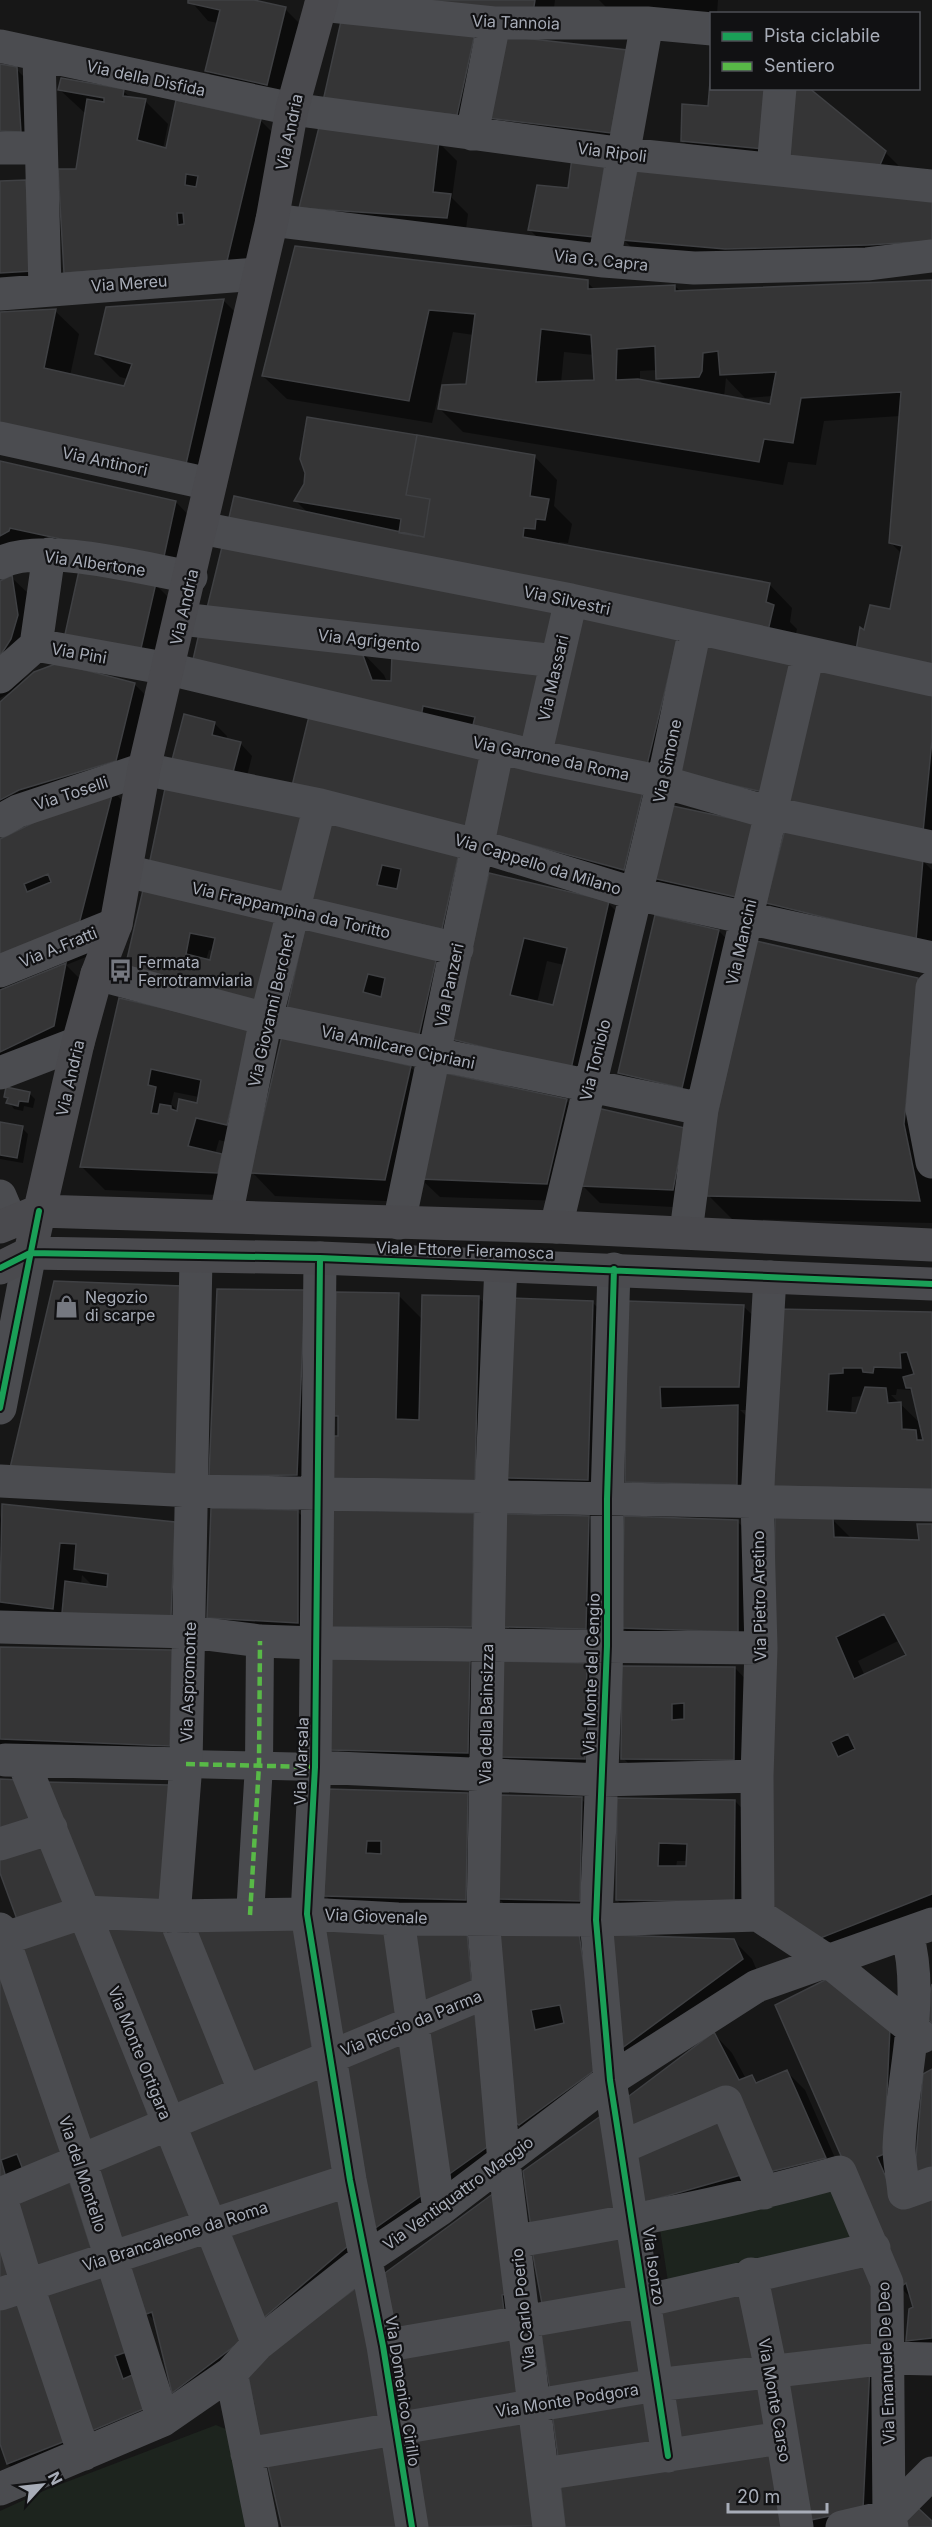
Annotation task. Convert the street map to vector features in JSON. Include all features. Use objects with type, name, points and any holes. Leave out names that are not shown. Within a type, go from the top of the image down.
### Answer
[{"type":"main road","name":"Via Andria","points":[[30,1253],[12,1214],[78,1043],[97,974],[116,924],[144,769],[191,577],[210,484],[272,220],[292,109],[321,2]]},
{"type":"main road","name":"Viale Ettore Fieramosca","points":[[12,1214],[226,1216],[556,1227],[932,1245]]},
{"type":"main road","name":"Viale Ettore Fieramosca","points":[[0,1268],[30,1253],[196,1258],[320,1258],[932,1284]]},
{"type":"street","name":"Via Tannoia","points":[[321,2],[495,23],[555,12],[710,28]]},
{"type":"street","points":[[472,134],[495,23]]},
{"type":"street","points":[[604,261],[647,23]]},
{"type":"street","name":"Via della Disfida","points":[[0,46],[292,109]]},
{"type":"street","points":[[39,55],[45,289]]},
{"type":"street","points":[[773,168],[780,90]]},
{"type":"street","name":"Via Ripoli","points":[[292,109],[625,154],[932,186]]},
{"type":"street","points":[[0,148],[41,148]]},
{"type":"street","name":"Via G. Capra","points":[[272,220],[604,261],[694,268],[867,264],[932,256]]},
{"type":"street","name":"Via Mereu","points":[[0,294],[258,274]]},
{"type":"street","name":"Via Antinori","points":[[0,438],[210,484]]},
{"type":"street","name":"Via Silvestri","points":[[201,528],[571,600],[932,680]]},
{"type":"street","points":[[36,645],[49,554]]},
{"type":"street","name":"Via Albertone","points":[[0,563],[10,558],[49,554],[191,577]]},
{"type":"street","name":"Via Massari","points":[[535,756],[571,600]]},
{"type":"street","name":"Via Agrigento","points":[[181,619],[556,661]]},
{"type":"street","name":"Via Simone","points":[[636,894],[663,782],[695,629]]},
{"type":"street","name":"Via Pini","points":[[0,677],[36,645],[169,669]]},
{"type":"street","name":"Via Mancini","points":[[687,1232],[702,1108],[808,654]]},
{"type":"street","name":"Via Garrone da Roma","points":[[169,669],[535,756],[663,782],[771,813],[932,847]]},
{"type":"street","name":"Via Panzeri","points":[[399,1223],[498,747]]},
{"type":"street","name":"Via Cappello da Milano","points":[[144,769],[320,805],[476,844],[636,894],[932,958]]},
{"type":"street","name":"Via Toselli","points":[[0,821],[18,811],[144,769]]},
{"type":"street","name":"Via Giovanni Berchet","points":[[226,1216],[266,1019],[320,805]]},
{"type":"street","name":"Via Frappampina da Toritto","points":[[126,870],[294,912],[457,949]]},
{"type":"street","name":"Via Toniolo","points":[[556,1227],[636,894]]},
{"type":"street","name":"Via A.Fratti","points":[[0,971],[116,924]]},
{"type":"street","name":"Via Amilcare Cipriani","points":[[97,974],[266,1019],[702,1108]]},
{"type":"street","points":[[932,988],[927,1110],[932,1162]]},
{"type":"street","points":[[0,1073],[78,1043]]},
{"type":"street","points":[[0,1408],[30,1253]]},
{"type":"street","name":"Via Aspromonte","points":[[196,1258],[186,1764],[174,1916],[245,2092]]},
{"type":"street","name":"Via Marsala","points":[[320,1258],[315,1767],[307,1914],[350,2180],[367,2258]]},
{"type":"street","name":"Via della Bainsizza","points":[[501,1265],[490,1496],[483,1918],[504,2162]]},
{"type":"street","name":"Via Monte del Cengio","points":[[610,2080],[596,1920],[607,1646],[607,1499],[615,1269]]},
{"type":"street","name":"Via Pietro Aretino","points":[[758,1915],[757,1776],[761,1648],[757,1500],[770,1277]]},
{"type":"street","points":[[0,1481],[193,1491],[932,1505]]},
{"type":"street","points":[[0,1627],[190,1632],[260,1641],[315,1643],[761,1648]]},
{"type":"street","points":[[250,1915],[259,1765],[260,1641]]},
{"type":"street","points":[[11,1760],[259,1765],[601,1780],[757,1776]]},
{"type":"street","name":"Via Monte Ortigara","points":[[11,1760],[51,1828],[258,2344]]},
{"type":"street","points":[[0,1844],[51,1828]]},
{"type":"street","name":"Via Giovenale","points":[[1,1936],[84,1912],[174,1916],[307,1914],[398,1919],[596,1920],[758,1915]]},
{"type":"street","points":[[758,1915],[828,1961],[922,2037]]},
{"type":"street","points":[[398,1919],[439,2210]]},
{"type":"street","name":"Via del Montello","points":[[1,1936],[80,2160],[163,2420]]},
{"type":"street","points":[[921,1942],[922,2037],[899,2150],[904,2193],[932,2183]]},
{"type":"street","name":"Via Ventiquattro Maggio","points":[[0,2487],[163,2420],[231,2373],[258,2344],[367,2258],[439,2210],[610,2080],[757,1986],[828,1961],[921,1942]]},
{"type":"street","name":"Via Riccio da Parma","points":[[0,2195],[80,2160],[170,2125],[411,2021],[489,1991]]},
{"type":"street","name":"Via Isonzo","points":[[610,2080],[634,2221],[668,2456]]},
{"type":"street","points":[[516,2241],[634,2221],[764,2193],[726,2102],[622,2147]]},
{"type":"street","name":"Via Carlo Poerio","points":[[504,2162],[516,2241],[523,2321],[549,2527]]},
{"type":"street","name":"Via Emanuele De Deo","points":[[764,2193],[840,2172],[874,2248],[887,2283],[890,2522]]},
{"type":"street","name":"Via Brancaleone da Roma","points":[[13,2289],[109,2256],[350,2180]]},
{"type":"street","points":[[0,2195],[13,2289],[84,2454]]},
{"type":"street","points":[[383,2346],[644,2301],[751,2274],[874,2248]]},
{"type":"street","name":"Via Domenico Cirillo","points":[[367,2258],[412,2527]]},
{"type":"street","name":"Via Monte Carso","points":[[751,2274],[771,2370],[797,2527]]},
{"type":"street","name":"Via Monte Podgora","points":[[247,2454],[656,2385],[888,2358],[932,2359]]},
{"type":"street","points":[[231,2373],[262,2527]]},
{"type":"street","points":[[543,2474],[781,2438]]},
{"type":"street","points":[[842,2527],[890,2522],[928,2487]]},
{"type":"shaded area","points":[[837,2187],[856,2236],[668,2282],[660,2229]]},
{"type":"shaded area","points":[[216,2425],[228,2430],[248,2527],[0,2527],[0,2511],[48,2489]]},
{"type":"building","points":[[188,0],[254,0],[286,7],[267,85],[205,71],[220,10],[188,3]]},
{"type":"building","points":[[410,0],[535,0],[533,13]]},
{"type":"building","points":[[341,21],[475,33],[457,115],[323,101]]},
{"type":"building","points":[[506,36],[627,50],[611,133],[488,118]]},
{"type":"building","points":[[0,64],[17,67],[21,132],[0,131]]},
{"type":"building","points":[[61,78],[124,89],[123,96],[146,99],[137,140],[166,148],[176,100],[261,119],[227,261],[64,273],[58,169],[76,169],[87,99],[104,102],[104,98],[58,90]],"holes":[[[186,174],[198,176],[196,187],[185,185]],[[177,213],[183,213],[184,224],[178,225]]]},
{"type":"building","points":[[710,82],[710,90],[766,90],[764,149],[681,141],[682,104],[708,106]]},
{"type":"building","points":[[794,90],[811,90],[886,151],[880,165],[790,158]]},
{"type":"building","points":[[319,127],[439,141],[433,192],[451,194],[447,218],[299,208]]},
{"type":"building","points":[[572,158],[605,162],[594,237],[528,230],[537,185],[568,188]]},
{"type":"building","points":[[638,166],[932,199],[932,241],[725,249],[622,240]]},
{"type":"building","points":[[26,180],[32,271],[0,273],[0,181]]},
{"type":"building","points":[[295,246],[588,280],[588,289],[675,285],[675,291],[932,280],[932,671],[855,656],[860,627],[864,630],[870,605],[890,609],[902,546],[889,543],[901,392],[801,398],[793,443],[764,439],[759,462],[438,409],[442,385],[466,384],[475,314],[429,310],[409,401],[262,376]],"holes":[[[541,329],[591,335],[594,380],[536,382]],[[655,346],[656,379],[699,377],[702,371],[703,353],[718,351],[720,375],[776,372],[770,404],[638,379],[616,380],[617,349]]]},
{"type":"building","points":[[224,299],[186,464],[0,423],[0,312],[56,309],[44,368],[124,386],[132,364],[95,354],[106,307]]},
{"type":"building","points":[[307,417],[417,435],[406,495],[430,499],[424,537],[399,533],[401,519],[294,501],[304,484],[305,473],[300,459]]},
{"type":"building","points":[[417,435],[535,455],[530,496],[549,499],[545,520],[536,519],[535,529],[524,528],[523,537],[770,583],[766,602],[774,605],[767,635],[228,522],[234,496],[424,537],[430,499],[406,495]]},
{"type":"building","points":[[0,461],[176,501],[163,561],[10,528],[0,536]]},
{"type":"building","points":[[223,543],[555,610],[547,653],[206,612]]},
{"type":"building","points":[[80,566],[156,583],[139,657],[64,639]]},
{"type":"building","points":[[12,575],[18,615],[11,639],[0,656],[0,581]]},
{"type":"building","points":[[580,614],[678,637],[646,769],[549,748]]},
{"type":"building","points":[[200,629],[361,650],[372,680],[391,681],[392,654],[541,672],[527,738],[473,725],[475,717],[423,706],[421,717],[192,664]]},
{"type":"building","points":[[704,640],[793,660],[763,792],[674,772]]},
{"type":"building","points":[[58,663],[135,683],[116,761],[19,790],[0,800],[0,702],[34,672]]},
{"type":"building","points":[[819,669],[932,693],[932,740],[923,832],[786,803]]},
{"type":"building","points":[[311,708],[484,750],[464,831],[291,790]]},
{"type":"building","points":[[184,714],[215,722],[212,735],[241,742],[232,776],[172,760]]},
{"type":"building","points":[[511,757],[645,783],[624,870],[495,835]]},
{"type":"building","points":[[166,784],[302,813],[283,899],[149,865]]},
{"type":"building","points":[[106,787],[113,791],[78,928],[0,958],[0,839]],"holes":[[[48,874],[51,882],[27,892],[24,884]]]},
{"type":"building","points":[[668,805],[753,823],[736,897],[652,878]]},
{"type":"building","points":[[327,820],[459,853],[442,929],[311,901]],"holes":[[[382,865],[401,869],[397,889],[377,885]]]},
{"type":"building","points":[[785,829],[923,859],[916,940],[766,903]]},
{"type":"building","points":[[489,873],[609,901],[571,1069],[451,1039]],"holes":[[[524,938],[567,948],[553,1005],[510,995]]]},
{"type":"building","points":[[143,890],[276,922],[255,1004],[124,972]],"holes":[[[190,933],[215,938],[210,960],[186,954]]]},
{"type":"building","points":[[655,915],[719,930],[682,1088],[618,1073]]},
{"type":"building","points":[[305,927],[437,956],[418,1039],[287,1009]],"holes":[[[368,974],[385,978],[381,997],[363,992]]]},
{"type":"building","points":[[756,941],[918,978],[904,1124],[920,1201],[707,1196],[707,1159]]},
{"type":"building","points":[[66,963],[54,1026],[0,1052],[0,990]]},
{"type":"building","points":[[119,998],[250,1028],[227,1125],[196,1118],[188,1146],[222,1154],[218,1173],[80,1167]],"holes":[[[151,1069],[201,1080],[197,1103],[179,1099],[177,1111],[171,1109],[171,1106],[160,1104],[158,1114],[151,1113],[156,1087],[148,1085]]]},
{"type":"building","points":[[282,1036],[411,1066],[385,1180],[250,1173]]},
{"type":"building","points":[[440,1072],[567,1099],[547,1184],[420,1179]]},
{"type":"building","points":[[6,1087],[30,1092],[28,1102],[19,1101],[18,1106],[6,1103],[8,1098],[4,1097]]},
{"type":"building","points":[[597,1108],[685,1128],[673,1190],[580,1186]]},
{"type":"building","points":[[0,1122],[23,1126],[17,1158],[0,1155]]},
{"type":"building","points":[[54,1281],[182,1286],[178,1474],[10,1468]]},
{"type":"building","points":[[217,1289],[305,1290],[297,1475],[209,1476]]},
{"type":"building","points":[[336,1292],[399,1293],[396,1419],[419,1420],[422,1295],[479,1296],[475,1482],[331,1478],[332,1436],[338,1436],[338,1416],[333,1416]]},
{"type":"building","points":[[510,1298],[593,1301],[588,1480],[505,1478]]},
{"type":"building","points":[[627,1301],[744,1305],[739,1387],[660,1387],[661,1408],[738,1405],[737,1485],[625,1482]]},
{"type":"building","points":[[776,1309],[932,1312],[932,1490],[774,1486]],"holes":[[[907,1352],[914,1374],[903,1377],[906,1388],[911,1388],[923,1440],[917,1440],[916,1430],[902,1429],[901,1402],[888,1403],[886,1388],[865,1387],[856,1413],[827,1411],[829,1374],[843,1373],[843,1368],[862,1368],[863,1372],[873,1373],[874,1367],[901,1368],[900,1353]]]},
{"type":"building","points":[[2,1504],[175,1522],[171,1617],[62,1613],[65,1581],[107,1587],[108,1574],[74,1569],[76,1544],[60,1543],[53,1609],[0,1602]]},
{"type":"building","points":[[211,1508],[298,1510],[298,1623],[207,1618]]},
{"type":"building","points":[[330,1510],[474,1513],[472,1627],[324,1627]]},
{"type":"building","points":[[505,1514],[589,1516],[586,1629],[503,1627]]},
{"type":"building","points":[[624,1516],[738,1520],[738,1632],[622,1628]]},
{"type":"building","points":[[775,1517],[833,1518],[834,1537],[919,1540],[917,1524],[932,1524],[932,1894],[813,1941],[769,1905]],"holes":[[[884,1614],[906,1655],[854,1679],[836,1637]],[[848,1734],[855,1749],[838,1757],[831,1742]]]},
{"type":"building","points":[[0,1647],[172,1650],[170,1746],[0,1739]]},
{"type":"building","points":[[331,1659],[470,1661],[468,1753],[329,1750]]},
{"type":"building","points":[[502,1661],[587,1663],[585,1759],[499,1757]]},
{"type":"building","points":[[622,1666],[735,1667],[734,1760],[621,1759]],"holes":[[[684,1703],[684,1719],[672,1720],[672,1704]]]},
{"type":"building","points":[[0,1779],[20,1780],[38,1826],[0,1837]]},
{"type":"building","points":[[45,1782],[169,1785],[164,1905],[92,1902]]},
{"type":"building","points":[[327,1789],[468,1793],[466,1900],[324,1896]],"holes":[[[367,1841],[381,1841],[381,1854],[366,1853]]]},
{"type":"building","points":[[500,1795],[582,1797],[580,1901],[498,1899]]},
{"type":"building","points":[[617,1798],[735,1800],[734,1902],[616,1900]],"holes":[[[659,1843],[687,1844],[686,1866],[658,1866]]]},
{"type":"building","points":[[43,1839],[67,1904],[18,1922],[0,1873],[0,1854]]},
{"type":"building","points":[[103,1921],[163,1925],[230,2088],[175,2109]]},
{"type":"building","points":[[79,1923],[151,2123],[91,2144],[19,1944]]},
{"type":"building","points":[[187,1925],[294,1929],[313,2054],[246,2081]]},
{"type":"building","points":[[319,1925],[388,1930],[401,2019],[344,2043]]},
{"type":"building","points":[[407,1932],[467,1932],[472,1988],[417,2009]]},
{"type":"building","points":[[499,1933],[579,1934],[599,2067],[519,2125],[515,2122]],"holes":[[[560,2005],[564,2023],[535,2030],[531,2010]]]},
{"type":"building","points":[[613,1935],[734,1939],[743,1959],[614,2054]]},
{"type":"building","points":[[0,1966],[65,2155],[25,2175],[17,2154],[1,2160],[7,2181],[0,2184]]},
{"type":"building","points":[[835,1975],[890,2028],[884,2154],[877,2157],[899,2207],[932,2194],[932,2338],[906,2341],[909,2309],[913,2307],[906,2283],[899,2288],[775,2005]]},
{"type":"building","points":[[932,1984],[932,2023],[923,2015]]},
{"type":"building","points":[[474,2007],[490,2145],[441,2180],[418,2029]]},
{"type":"building","points":[[405,2031],[425,2193],[374,2229],[345,2058]]},
{"type":"building","points":[[714,2032],[739,2080],[752,2075],[756,2083],[787,2070],[826,2158],[765,2173],[726,2088],[631,2135],[625,2099]]},
{"type":"building","points":[[932,2069],[932,2174],[914,2182],[923,2074]]},
{"type":"building","points":[[320,2072],[339,2174],[219,2215],[185,2129]]},
{"type":"building","points":[[721,2111],[748,2173],[642,2203],[630,2150]]},
{"type":"building","points":[[605,2113],[624,2209],[531,2228],[523,2171]]},
{"type":"building","points":[[161,2138],[194,2221],[123,2243],[97,2166]]},
{"type":"building","points":[[68,2177],[93,2254],[37,2274],[13,2195]]},
{"type":"building","points":[[338,2192],[349,2245],[260,2321],[225,2230]]},
{"type":"building","points":[[494,2193],[506,2294],[502,2295],[504,2311],[394,2335],[385,2273]]},
{"type":"building","points":[[0,2229],[17,2279],[0,2284]]},
{"type":"building","points":[[622,2233],[633,2292],[543,2309],[532,2250]]},
{"type":"building","points":[[201,2235],[241,2341],[172,2393],[152,2312],[146,2314],[128,2261]]},
{"type":"building","points":[[873,2265],[872,2348],[779,2361],[765,2284]]},
{"type":"building","points":[[100,2268],[129,2351],[115,2356],[123,2379],[137,2373],[148,2407],[89,2432],[43,2288]]},
{"type":"building","points":[[360,2285],[379,2420],[260,2441],[247,2369]]},
{"type":"building","points":[[747,2291],[759,2364],[666,2377],[654,2307]]},
{"type":"building","points":[[22,2295],[68,2440],[7,2464],[0,2444],[0,2303]]},
{"type":"building","points":[[636,2312],[647,2381],[551,2396],[540,2328]]},
{"type":"building","points":[[512,2335],[518,2399],[409,2418],[399,2356]]},
{"type":"building","points":[[870,2365],[863,2509],[806,2521],[784,2379]]},
{"type":"building","points":[[761,2384],[770,2433],[677,2448],[670,2396]]},
{"type":"building","points":[[649,2398],[656,2450],[559,2464],[552,2412]]},
{"type":"building","points":[[520,2419],[534,2526],[426,2527],[415,2435]]},
{"type":"building","points":[[383,2439],[398,2527],[282,2527],[266,2458]]},
{"type":"building","points":[[772,2448],[784,2527],[565,2527],[560,2479]]},
{"type":"building","points":[[917,2507],[932,2521],[932,2527],[906,2527],[905,2519]]},
{"type":"marked path","points":[[250,1915],[259,1765],[260,1641]]},
{"type":"marked path","points":[[186,1764],[315,1767]]},
{"type":"cycle path","points":[[0,1408],[39,1211]]},
{"type":"cycle path","points":[[0,1268],[30,1253],[320,1258],[932,1284]]},
{"type":"cycle path","points":[[320,1258],[315,1767],[307,1914],[350,2180],[383,2346],[412,2527]]},
{"type":"cycle path","points":[[614,1269],[607,1499],[607,1646],[596,1920],[610,2080],[668,2456]]},
{"type":"place","name":"Fermata Ferrotramviaria","points":[[120,971]]},
{"type":"place","name":"Negozio di scarpe","points":[[67,1306]]}]
